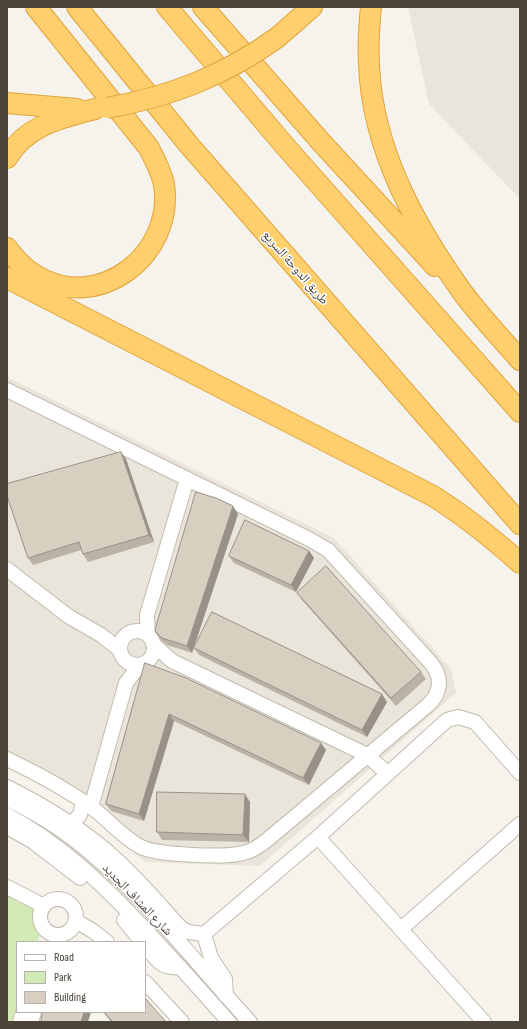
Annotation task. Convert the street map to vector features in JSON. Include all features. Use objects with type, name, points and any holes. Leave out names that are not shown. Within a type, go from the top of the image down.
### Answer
[{"type":"highway","points":[[7,248],[18,262],[35,276],[56,284],[79,287],[101,284],[118,277],[133,267],[145,256],[156,239],[162,222],[165,204],[164,185],[160,170],[149,148],[36,7]]},
{"type":"highway","name":"طريق الدوحة السريع","points":[[77,7],[189,145],[520,524]]},
{"type":"highway","points":[[166,7],[285,146],[520,412]]},
{"type":"highway","points":[[203,7],[422,254],[464,294],[520,360]]},
{"type":"highway","points":[[371,7],[369,65],[373,102],[381,137],[407,203],[435,251],[464,294]]},
{"type":"highway","points":[[7,158],[18,142],[32,131],[49,122],[101,109],[143,102],[203,81],[232,67],[278,37],[307,10]]},
{"type":"highway","points":[[7,103],[70,109],[101,109]]},
{"type":"highway","points":[[7,278],[428,493],[462,514],[488,534],[520,563]]},
{"type":"highway","points":[[7,282],[34,292]]},
{"type":"street","points":[[7,390],[309,539],[328,550],[436,670],[440,685],[434,700],[267,840],[256,848],[243,853],[164,853],[148,850],[134,842],[87,804],[40,776],[7,759]]},
{"type":"street","points":[[71,824],[80,815],[87,804],[126,683],[143,663],[152,656],[147,615],[187,479]]},
{"type":"street","points":[[7,569],[68,616],[101,634],[131,664],[172,661]]},
{"type":"street","points":[[126,683],[120,643],[147,615]]},
{"type":"street","points":[[101,634],[140,632],[172,661],[367,755],[387,773]]},
{"type":"street","points":[[7,788],[71,824],[89,836],[133,875],[185,931],[204,934],[318,837],[443,723],[458,717],[474,722],[520,773]]},
{"type":"street","name":"شارع المشاف الجديد","points":[[7,798],[72,838],[105,866],[148,909],[250,1022]]},
{"type":"street","name":"شارع المشاف الجديد","points":[[7,815],[43,837],[85,869],[110,892],[229,1022]]},
{"type":"street","points":[[89,836],[94,825],[105,818]]},
{"type":"street","points":[[401,929],[520,824]]},
{"type":"street","points":[[7,827],[32,841],[86,882],[141,941]]},
{"type":"street","points":[[318,837],[484,1022]]},
{"type":"street","points":[[7,887],[44,906]]},
{"type":"street","points":[[54,900],[66,901],[74,909],[76,921],[69,931],[56,938],[53,934],[44,935],[41,918],[44,906],[54,900]]},
{"type":"street","points":[[148,909],[164,909]]},
{"type":"street","points":[[76,921],[106,941]]},
{"type":"street","points":[[204,934],[211,958],[225,979],[226,996]]},
{"type":"street","points":[[146,946],[160,964],[171,968],[180,967]]},
{"type":"street","points":[[146,983],[182,1022]]},
{"type":"shaded area","points":[[408,7],[520,7],[520,199],[429,104]]},
{"type":"shaded area","points":[[7,377],[334,538],[451,669],[456,693],[260,866],[144,862],[104,825],[70,800],[7,766]]},
{"type":"green space","points":[[7,894],[37,906],[40,934],[38,941],[16,941],[16,1022],[7,1022]]},
{"type":"building","points":[[121,452],[149,535],[83,554],[79,542],[28,558],[7,496],[7,484]]},
{"type":"building","points":[[196,492],[216,498],[233,506],[187,646],[162,638],[155,631]]},
{"type":"building","points":[[245,520],[309,551],[291,585],[229,556]]},
{"type":"building","points":[[326,566],[421,672],[391,698],[297,593]]},
{"type":"building","points":[[212,612],[382,694],[362,730],[194,648]]},
{"type":"building","points":[[145,663],[186,678],[321,743],[303,778],[169,714],[139,814],[106,804]]},
{"type":"building","points":[[157,792],[245,794],[243,835],[157,832]]},
{"type":"building","points":[[146,999],[166,1022],[113,1022],[105,1013],[146,1013]]},
{"type":"building","points":[[43,1013],[84,1013],[81,1022],[41,1022]]}]
